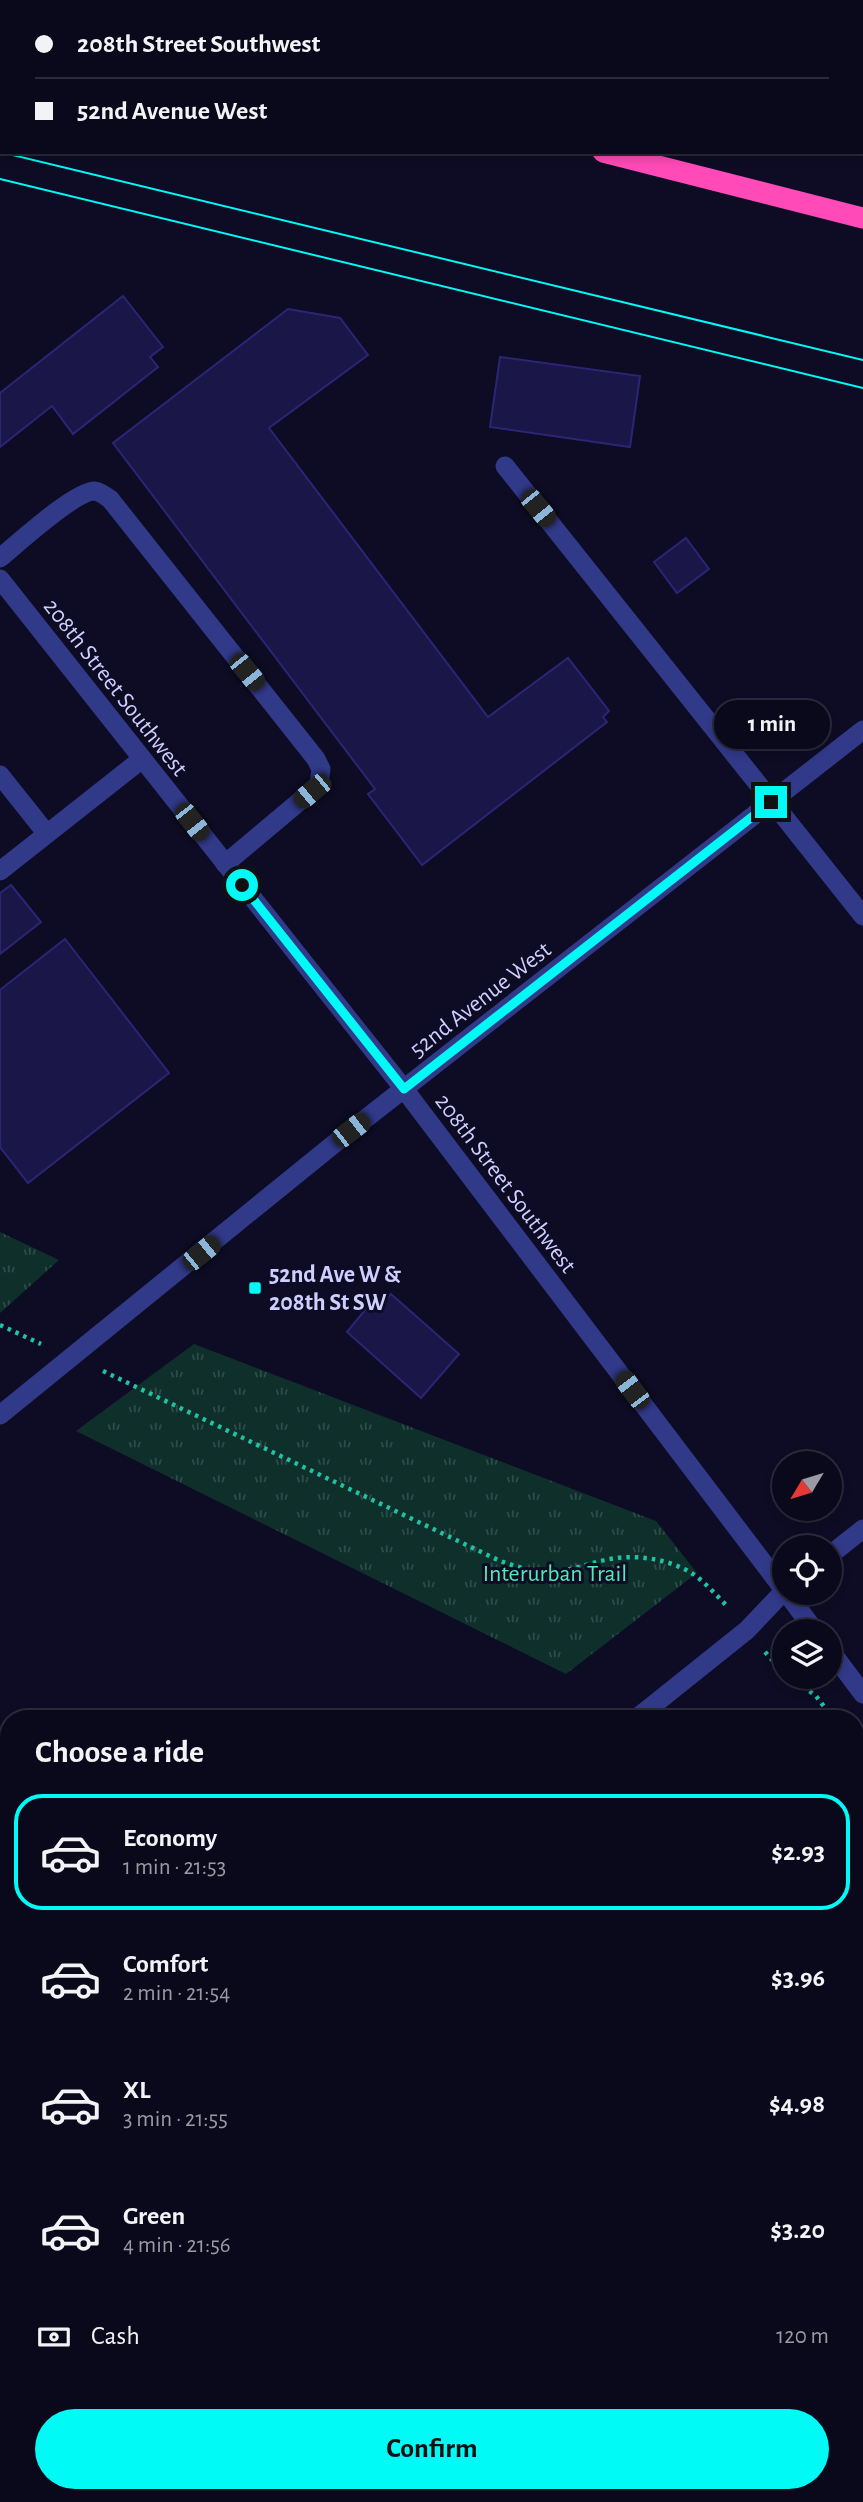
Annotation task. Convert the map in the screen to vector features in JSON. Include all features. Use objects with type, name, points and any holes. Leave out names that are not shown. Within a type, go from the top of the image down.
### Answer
[{"type":"highway","points":[[611,154],[863,218]]},
{"type":"street","points":[[505,466],[863,916]]},
{"type":"street","points":[[0,558],[78,497],[93,491],[102,493],[110,499],[316,759],[321,769],[319,785],[225,864]]},
{"type":"street","name":"208th Street Southwest","points":[[0,579],[404,1089],[772,1574]]},
{"type":"street","name":"52nd Avenue West","points":[[0,1415],[404,1089],[863,730]]},
{"type":"street","points":[[0,871],[142,759]]},
{"type":"street","points":[[0,775],[47,834]]},
{"type":"street","points":[[842,1546],[863,1529]]},
{"type":"street","points":[[647,1710],[747,1630],[772,1604]]},
{"type":"street","points":[[842,1666],[863,1694]]},
{"type":"path","points":[[0,1325],[499,1561],[524,1569],[550,1572],[629,1556],[671,1564],[693,1574],[732,1612]]},
{"type":"path","points":[[767,1655],[772,1660]]},
{"type":"path","points":[[807,1689],[827,1710]]},
{"type":"green space","points":[[0,1232],[59,1260],[0,1313]]},
{"type":"green space","name":"Interurban Trail","points":[[194,1344],[656,1521],[697,1573],[566,1674],[76,1431]]},
{"type":"building","points":[[123,296],[163,347],[150,357],[158,367],[73,434],[52,406],[0,447],[0,393]]},
{"type":"building","points":[[288,309],[340,318],[368,355],[269,428],[488,717],[568,658],[609,711],[603,717],[607,722],[422,865],[368,794],[375,789],[113,443]]},
{"type":"building","points":[[500,357],[640,376],[630,447],[490,427]]},
{"type":"building","points":[[686,538],[709,569],[677,593],[654,562]]},
{"type":"building","points":[[11,885],[41,922],[0,954],[0,893]]},
{"type":"building","points":[[65,939],[169,1073],[28,1183],[0,1147],[0,990]]},
{"type":"building","points":[[391,1294],[459,1354],[421,1398],[347,1332],[370,1304],[377,1310]]},
{"type":"tram line","points":[[8,154],[863,360]]},
{"type":"tram line","points":[[0,179],[863,388]]},
{"type":"place","name":"52nd Ave W & 208th St SW","points":[[255,1288]]},
{"type":"route","points":[[242,885],[404,1089],[771,802]]}]
